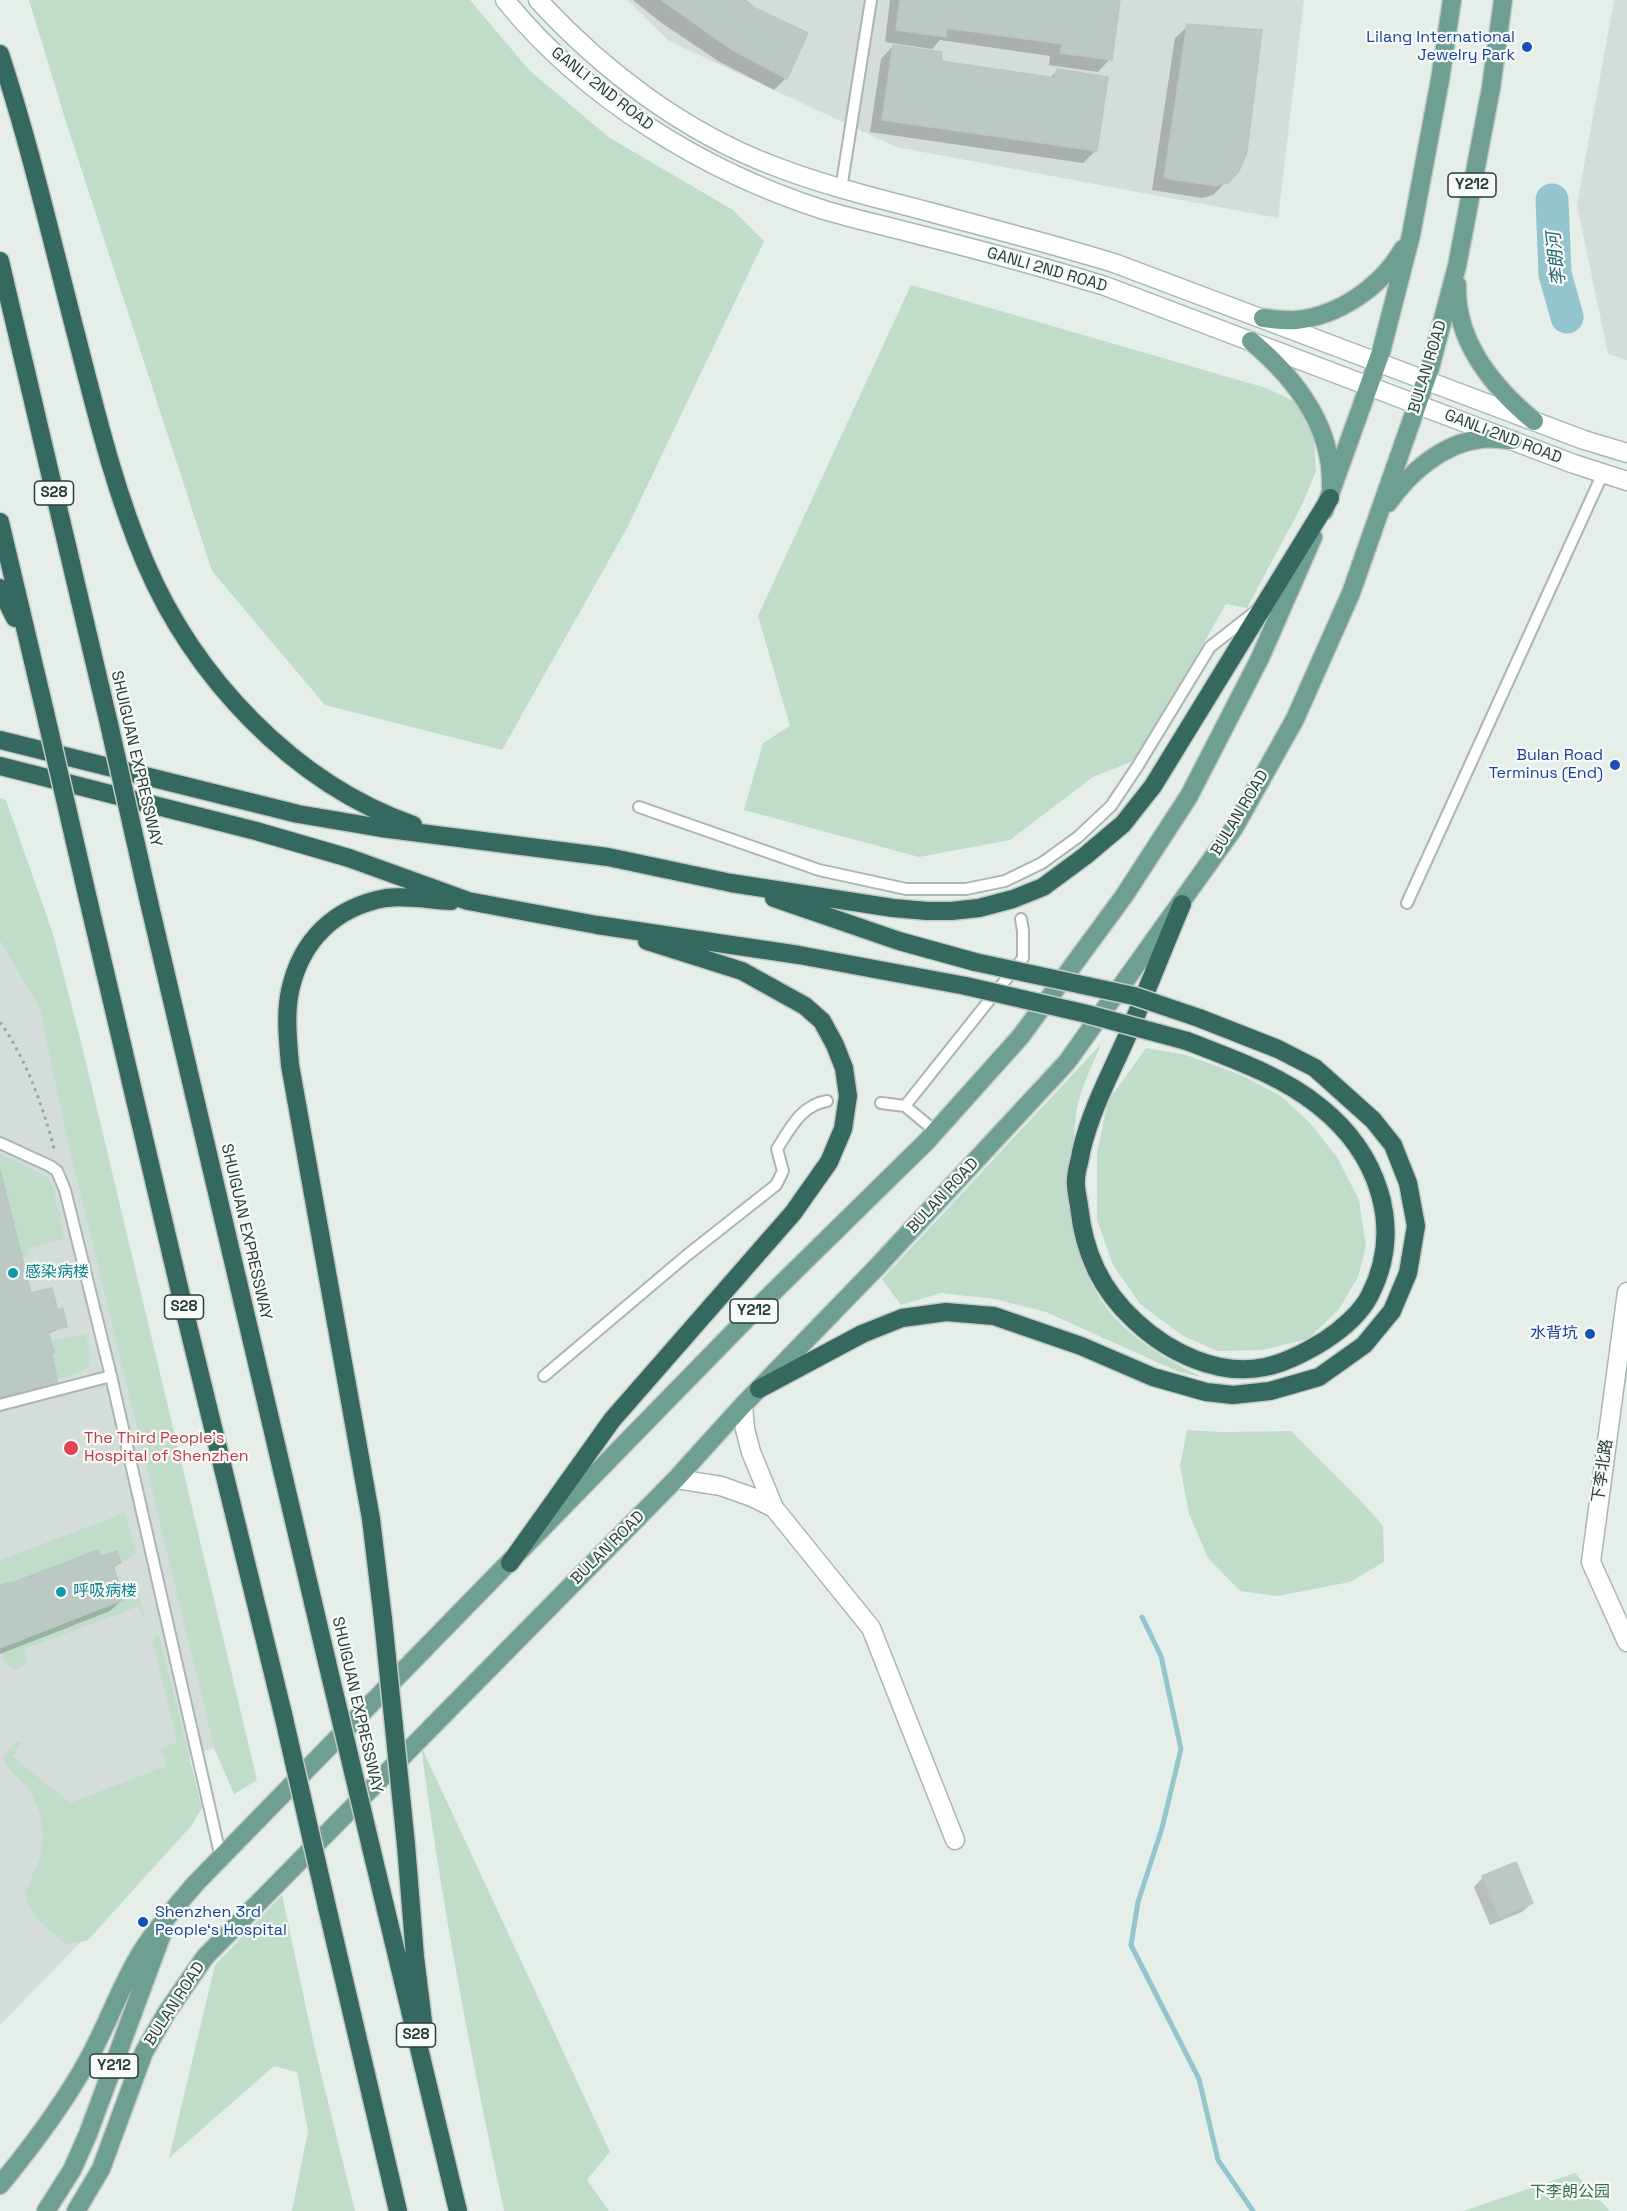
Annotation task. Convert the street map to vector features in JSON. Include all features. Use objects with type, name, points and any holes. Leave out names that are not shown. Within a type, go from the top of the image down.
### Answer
[{"type":"highway","points":[[0,54],[30,154],[112,473],[146,564],[188,642],[218,682],[248,715],[278,746],[314,773],[387,816],[464,839]]},
{"type":"highway","name":"SHUIGUAN EXPRESSWAY","points":[[0,261],[327,1662],[458,2211]]},
{"type":"highway","points":[[0,740],[298,814],[381,828],[608,858],[731,883],[893,908],[927,911],[979,908],[1043,887],[1123,824],[1175,750],[1330,498]]},
{"type":"highway","name":"S28","points":[[0,522],[188,1324],[284,1714],[398,2211]]},
{"type":"highway","points":[[0,588],[29,648]]},
{"type":"highway","points":[[0,766],[256,831],[349,858],[468,901]]},
{"type":"highway","points":[[731,883],[899,940],[975,962],[1134,996],[1199,1018],[1278,1049],[1315,1068],[1373,1120],[1393,1145],[1408,1183],[1416,1226],[1408,1273],[1392,1311],[1364,1345],[1319,1377],[1270,1391],[1233,1395],[1206,1392],[1153,1377],[1081,1346],[994,1316],[946,1312],[902,1318],[862,1334],[759,1389]]},
{"type":"highway","points":[[435,2116],[415,1957],[383,1619],[370,1519],[290,1065],[287,1025],[290,991],[301,960],[317,934],[335,917],[361,904],[389,898],[468,901],[597,925],[788,954],[966,986],[1087,1014],[1187,1041],[1281,1079],[1321,1107],[1356,1142],[1377,1180],[1387,1228],[1382,1266],[1369,1298],[1340,1330],[1304,1354],[1264,1368],[1224,1368],[1192,1359],[1152,1337],[1119,1306],[1093,1267],[1081,1223],[1076,1179],[1086,1131],[1106,1079],[1125,1042],[1182,904]]},
{"type":"highway","points":[[510,1563],[612,1420],[793,1213],[829,1162],[843,1129],[848,1096],[844,1068],[836,1045],[822,1021],[805,1005],[742,971],[597,925]]},
{"type":"main road","name":"GANLI 2ND ROAD","points":[[505,0],[549,48],[592,85],[645,124],[693,154],[763,188],[825,210],[1049,268],[1105,286],[1418,405],[1627,481]]},
{"type":"main road","name":"GANLI 2ND ROAD","points":[[538,0],[567,31],[606,66],[660,105],[708,136],[772,166],[841,189],[1045,242],[1114,263],[1534,421],[1627,453]]},
{"type":"main road","name":"BULAN ROAD","points":[[0,2185],[42,2133],[68,2093],[90,2057],[142,1951],[169,1915],[221,1858],[761,1304],[935,1131],[1021,1036],[1124,896],[1190,796],[1260,658],[1330,498],[1378,362],[1411,235],[1440,80],[1452,0]]},
{"type":"main road","name":"BULAN ROAD","points":[[76,2211],[101,2169],[144,2052],[166,2012],[205,1957],[676,1479],[743,1405],[884,1260],[1067,1062],[1182,904],[1234,828],[1295,719],[1351,593],[1418,405],[1457,266],[1491,88],[1503,0]]},
{"type":"main road","points":[[1263,318],[1295,320],[1322,315],[1349,303],[1375,284],[1396,260],[1411,235]]},
{"type":"main road","points":[[1457,266],[1456,298],[1472,351],[1488,376],[1509,401],[1534,421]]},
{"type":"main road","points":[[1251,341],[1293,382],[1311,410],[1324,439],[1331,468],[1330,498]]},
{"type":"main road","points":[[1379,514],[1399,488],[1442,452],[1461,442],[1482,438],[1513,440]]},
{"type":"main road","name":"下李北路","points":[[1627,1292],[1591,1562],[1627,1642]]},
{"type":"main road","points":[[743,1405],[745,1429],[751,1452],[774,1508],[871,1628],[955,1840]]},
{"type":"main road","points":[[676,1479],[721,1486],[774,1508]]},
{"type":"main road","name":"BULAN ROAD","points":[[46,2211],[72,2170],[88,2134],[169,1915]]},
{"type":"lane","points":[[841,189],[871,0]]},
{"type":"lane","points":[[1407,903],[1603,473]]},
{"type":"lane","points":[[639,807],[819,870],[906,890],[966,889],[1006,884],[1042,863],[1078,837],[1111,806],[1210,647],[1263,606]]},
{"type":"lane","points":[[905,1106],[1023,958],[1021,919]]},
{"type":"lane","points":[[544,1376],[686,1256],[776,1185],[783,1171],[777,1149],[792,1124],[808,1107],[827,1101]]},
{"type":"lane","points":[[881,1103],[905,1106],[935,1131]]},
{"type":"lane","points":[[0,1143],[50,1166],[57,1171],[61,1179],[111,1376],[221,1858]]},
{"type":"lane","points":[[0,1405],[111,1376]]},
{"type":"path","points":[[0,1022],[9,1034],[35,1089],[56,1153]]},
{"type":"shaded area","points":[[627,0],[1304,0],[1278,218],[896,147],[669,41]]},
{"type":"shaded area","points":[[1614,0],[1627,0],[1627,360],[1608,354],[1577,205]]},
{"type":"shaded area","name":"The Third People's Hospital of Shenzhen","points":[[0,938],[40,1009],[58,1078],[69,1147],[214,1748],[171,1763],[62,1926],[81,1942],[0,2025]]},
{"type":"green space","points":[[29,0],[470,0],[530,71],[610,138],[733,210],[764,241],[626,530],[502,750],[325,705],[212,571],[66,122]]},
{"type":"green space","points":[[911,285],[1266,388],[1296,402],[1313,426],[1316,471],[1302,505],[1247,608],[1226,604],[1138,759],[1093,777],[1010,840],[919,857],[744,810],[763,743],[790,726],[758,616]]},
{"type":"green space","points":[[0,798],[6,800],[53,934],[82,1046],[257,1780],[234,1794],[214,1748],[69,1147],[40,1009],[0,940]]},
{"type":"green space","points":[[1101,1044],[1083,1089],[1075,1120],[1071,1185],[1072,1210],[1082,1258],[1103,1302],[1127,1330],[1147,1346],[1202,1377],[1179,1372],[1046,1312],[994,1299],[941,1293],[901,1305],[882,1279]]},
{"type":"green space","points":[[1146,1048],[1186,1055],[1241,1075],[1281,1096],[1309,1122],[1337,1157],[1359,1200],[1366,1246],[1358,1277],[1339,1309],[1308,1339],[1262,1350],[1218,1351],[1183,1336],[1140,1304],[1113,1265],[1097,1220],[1097,1153],[1108,1101]]},
{"type":"green space","points":[[0,1154],[47,1177],[53,1187],[64,1237],[27,1249],[29,1256],[22,1258],[0,1170]]},
{"type":"green space","points":[[85,1334],[90,1355],[87,1367],[76,1374],[57,1379],[51,1353],[51,1341]]},
{"type":"green space","points":[[1187,1430],[1291,1431],[1383,1526],[1384,1562],[1350,1582],[1278,1596],[1240,1591],[1208,1558],[1189,1514],[1180,1466]]},
{"type":"green space","points":[[125,1513],[136,1553],[128,1560],[121,1563],[116,1552],[101,1557],[98,1551],[15,1582],[0,1585],[0,1560]]},
{"type":"green space","points":[[133,1579],[145,1616],[144,1620],[139,1606],[24,1649],[28,1664],[13,1670],[6,1664],[0,1648],[124,1599],[119,1584]]},
{"type":"green space","points":[[159,1635],[202,1808],[192,1825],[88,1940],[71,1942],[68,1946],[35,1917],[26,1900],[26,1891],[39,1860],[43,1840],[41,1816],[31,1792],[6,1765],[3,1757],[15,1742],[23,1741],[12,1756],[70,1803],[164,1767],[166,1763],[161,1749],[177,1742],[153,1641]]},
{"type":"green space","points":[[421,1746],[610,2152],[587,2180],[609,2211],[504,2211],[458,1979]]},
{"type":"green space","points":[[282,1895],[314,2045],[355,2211],[292,2211],[308,2131],[297,2072],[274,2066],[169,2158],[215,1965]]},
{"type":"green space","name":"下李朗公园","points":[[1575,2173],[1610,2211],[1463,2211]]},
{"type":"building","points":[[661,0],[745,0],[757,9],[808,33],[787,79],[731,49]]},
{"type":"building","points":[[900,0],[1120,0],[1112,60],[1060,53],[1062,44],[947,28],[946,37],[896,30]]},
{"type":"building","points":[[1187,24],[1262,30],[1247,152],[1239,171],[1228,183],[1216,186],[1164,178]]},
{"type":"building","points":[[893,45],[942,52],[941,61],[1055,78],[1057,69],[1108,77],[1097,151],[882,120]]},
{"type":"building","name":"感染病楼","points":[[0,1170],[31,1293],[52,1288],[61,1323],[39,1329],[52,1380],[0,1392]]},
{"type":"building","points":[[63,1308],[67,1327],[48,1331],[58,1383],[0,1397],[0,1392],[52,1380],[39,1329],[61,1323],[57,1310]]},
{"type":"building","name":"呼吸病楼","points":[[98,1550],[101,1557],[117,1551],[121,1563],[113,1566],[125,1599],[0,1648],[0,1585],[15,1582]]},
{"type":"building","points":[[1516,1862],[1533,1903],[1499,1917],[1482,1876]]},
{"type":"waterway","name":"李朗河","points":[[1552,200],[1555,274],[1567,317]]},
{"type":"waterway","points":[[1142,1617],[1161,1656],[1181,1749],[1162,1828],[1138,1902],[1131,1945],[1199,2079],[1218,2160],[1253,2211]]},
{"type":"place","name":"Lilang International Jewelry Park","points":[[1527,47]]},
{"type":"place","name":"Bulan Road Terminus (End)","points":[[1615,765]]},
{"type":"place","name":"感染病楼","points":[[13,1273]]},
{"type":"place","name":"水背坑","points":[[1590,1334]]},
{"type":"place","name":"The Third People's Hospital of Shenzhen","points":[[71,1448]]},
{"type":"place","name":"呼吸病楼","points":[[61,1592]]},
{"type":"place","name":"Shenzhen 3rd People‘s Hospital","points":[[143,1922]]}]
